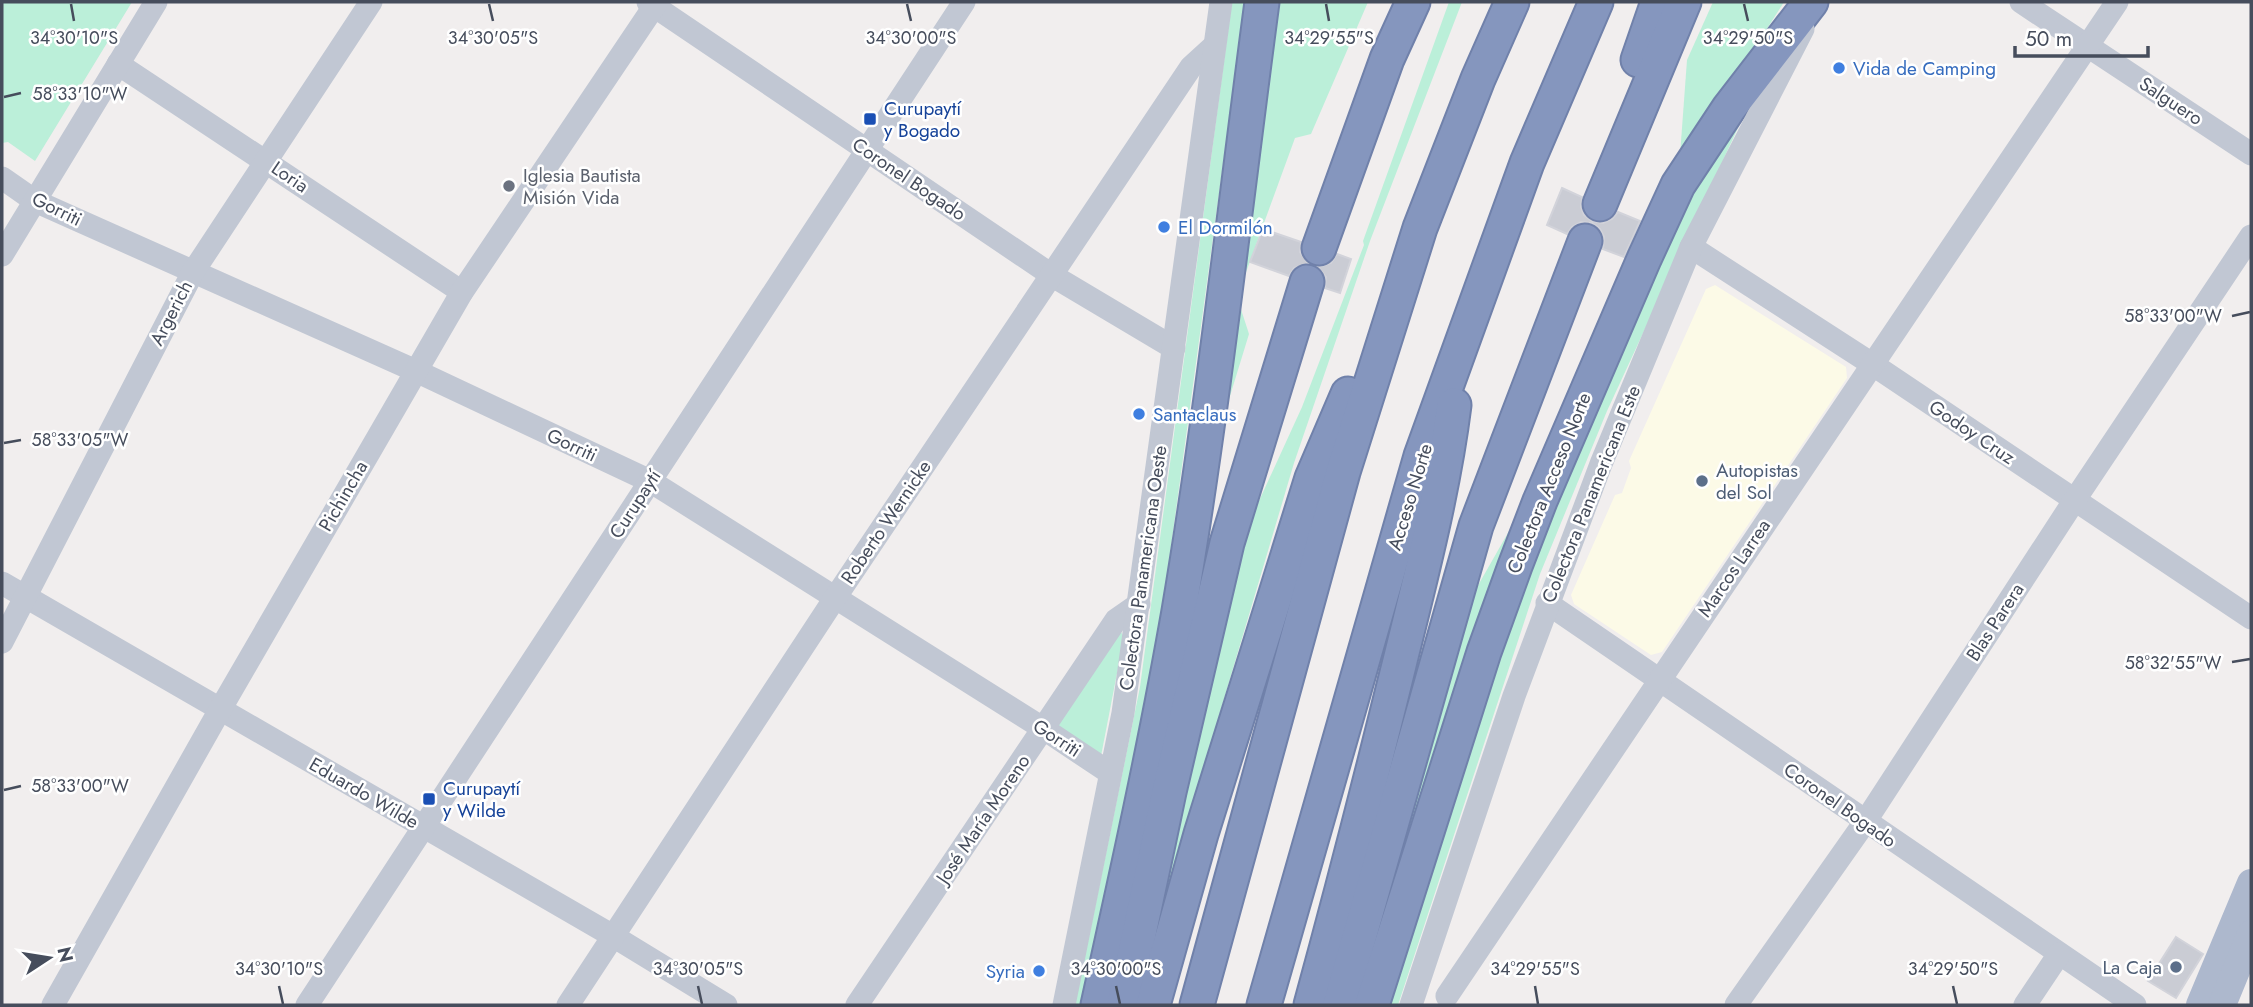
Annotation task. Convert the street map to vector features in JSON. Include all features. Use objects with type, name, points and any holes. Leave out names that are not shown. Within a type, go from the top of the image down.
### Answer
[{"type":"highway","points":[[1098,1005],[1178,612],[1262,2]]},
{"type":"highway","points":[[1387,59],[1401,2]]},
{"type":"highway","points":[[1319,248],[1387,59],[1413,2]]},
{"type":"highway","points":[[1153,1005],[1201,834],[1311,478],[1420,228],[1478,79],[1512,2]]},
{"type":"highway","name":"Acceso Norte","points":[[1264,1005],[1421,456],[1527,163],[1596,2]]},
{"type":"highway","points":[[1620,152],[1639,58],[1658,2]]},
{"type":"highway","points":[[1600,204],[1684,2]]},
{"type":"highway","name":"Colectora Acceso Norte","points":[[1372,1005],[1515,566],[1540,500],[1644,259],[1685,174],[1728,108],[1814,2]]},
{"type":"highway","points":[[1197,1005],[1343,472],[1420,228]]},
{"type":"highway","points":[[1340,1005],[1476,526],[1585,241]]},
{"type":"highway","points":[[1124,1005],[1166,806],[1227,543],[1307,282]]},
{"type":"highway","points":[[1311,1005],[1350,865],[1447,461],[1461,346]]},
{"type":"main road","points":[[2200,1005],[2251,883]]},
{"type":"main road","points":[[2222,1005],[2251,934]]},
{"type":"street","points":[[2,255],[156,2]]},
{"type":"street","name":"Argerich","points":[[2,642],[192,272],[371,2]]},
{"type":"street","name":"Curupaytí","points":[[307,1005],[964,2]]},
{"type":"street","name":"Colectora Panamericana Oeste","points":[[1064,1005],[1123,713],[1221,2]]},
{"type":"street","name":"Colectora Panamericana Este","points":[[1413,999],[1514,696],[1601,464],[1691,247],[1814,2]]},
{"type":"street","name":"Salguero","points":[[2021,2],[2251,154]]},
{"type":"street","name":"Marcos Larrea","points":[[1454,1001],[1659,680],[2117,2]]},
{"type":"street","name":"Coronel Bogado","points":[[653,3],[866,151],[1053,276],[1174,348]]},
{"type":"street","name":"Pichincha","points":[[53,1005],[221,708],[463,292],[653,3]]},
{"type":"street","name":"Roberto Wernicke","points":[[568,1005],[835,598],[1191,66],[1214,46]]},
{"type":"street","name":"Loria","points":[[118,64],[463,292]]},
{"type":"street","name":"Gorriti","points":[[2,178],[35,201],[416,371],[650,481],[1110,773]]},
{"type":"street","name":"Blas Parera","points":[[1736,1005],[1865,822],[2251,236]]},
{"type":"street","name":"Godoy Cruz","points":[[1691,247],[1872,364],[2251,618]]},
{"type":"street","name":"Eduardo Wilde","points":[[2,583],[221,708],[726,1005]]},
{"type":"street","name":"José María Moreno","points":[[857,1005],[1116,621],[1139,604]]},
{"type":"street","name":"Coronel Bogado","points":[[1547,604],[2135,1005]]},
{"type":"street","points":[[2025,1005],[2059,954]]},
{"type":"street","points":[[1413,999],[1454,1001]]},
{"type":"shaded area","name":"Autopistas del Sol","points":[[1715,285],[1846,367],[1847,378],[1662,652],[1651,655],[1574,604],[1571,595],[1615,495],[1622,493],[1631,468],[1629,461],[1706,289]]},
{"type":"green space","points":[[2,2],[132,2],[35,161],[8,142],[2,143]]},
{"type":"green space","points":[[1232,2],[1245,2],[1168,569],[1148,695],[1085,1005],[1075,1005],[1140,687]]},
{"type":"green space","points":[[1275,2],[1368,2],[1311,134],[1295,138],[1237,297]]},
{"type":"green space","points":[[1449,2],[1462,2],[1370,241],[1294,463],[1137,1005],[1181,758],[1253,514],[1302,407],[1364,245],[1363,241]]},
{"type":"green space","points":[[1713,2],[1784,2],[1735,79],[1680,155],[1687,60]]},
{"type":"green space","points":[[1743,117],[1607,411],[1540,574],[1398,1005],[1386,1005],[1539,539],[1673,214]]},
{"type":"green space","points":[[1237,297],[1249,334],[1226,409],[1218,453],[1225,374]]},
{"type":"green space","points":[[1517,517],[1358,1005],[1411,785],[1472,596]]},
{"type":"green space","points":[[1121,632],[1124,637],[1101,756],[1055,724]]},
{"type":"building","points":[[1562,188],[1582,197],[1584,215],[1592,221],[1603,223],[1618,212],[1640,221],[1624,257],[1603,249],[1604,237],[1600,229],[1592,223],[1581,222],[1567,234],[1547,225]]},
{"type":"building","points":[[1263,229],[1301,242],[1300,252],[1308,263],[1294,268],[1289,276],[1250,262]]},
{"type":"building","points":[[1337,254],[1351,259],[1340,293],[1325,288],[1326,277],[1318,267],[1331,263]]},
{"type":"building","name":"La Caja","points":[[2176,937],[2203,954],[2176,998],[2148,981]]},
{"type":"place","name":"Vida de Camping","points":[[1839,68]]},
{"type":"place","name":"Curupaytí y Bogado","points":[[870,119]]},
{"type":"place","name":"Iglesia Bautista Misión Vida","points":[[509,186]]},
{"type":"place","name":"El Dormilón","points":[[1164,227]]},
{"type":"place","name":"Santaclaus","points":[[1139,414]]},
{"type":"place","name":"Autopistas del Sol","points":[[1702,481]]},
{"type":"place","name":"Curupaytí y Wilde","points":[[429,799]]},
{"type":"place","name":"La Caja","points":[[2176,967]]},
{"type":"place","name":"Syria","points":[[1039,971]]}]
